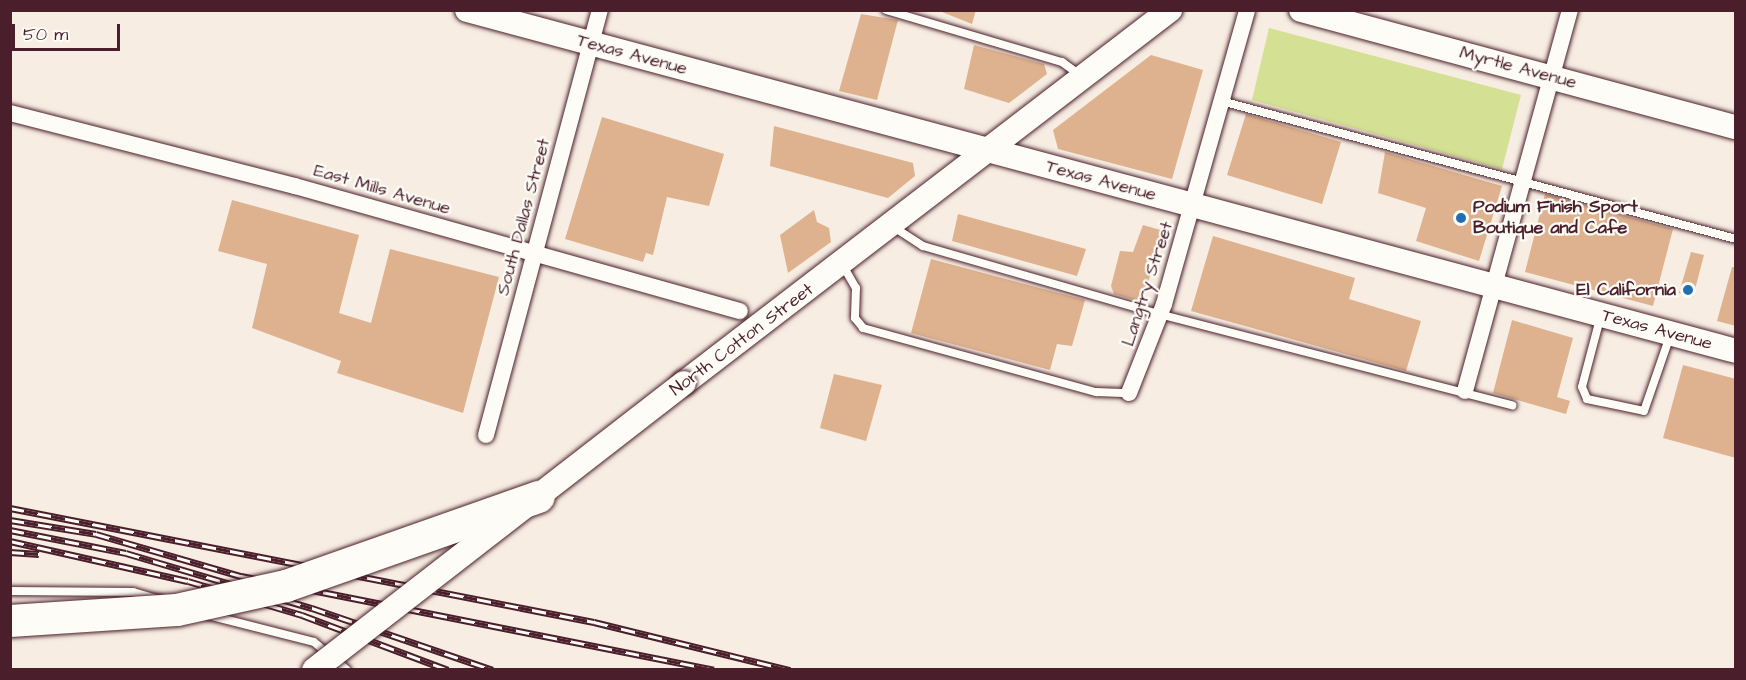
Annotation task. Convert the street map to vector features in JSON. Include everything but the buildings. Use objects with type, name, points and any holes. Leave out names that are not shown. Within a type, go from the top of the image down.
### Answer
[{"type":"highway","points":[[10,621],[177,610],[286,586],[539,497]]},
{"type":"main road","name":"Texas Avenue","points":[[467,10],[1736,351]]},
{"type":"main road","name":"North Cotton Street","points":[[314,669],[1170,10]]},
{"type":"main road","name":"Myrtle Avenue","points":[[1301,10],[1736,127]]},
{"type":"street","name":"South Dallas Street","points":[[486,435],[600,10]]},
{"type":"street","name":"Langtry Street","points":[[1129,393],[1159,314],[1193,205],[1247,10]]},
{"type":"street","points":[[1466,391],[1570,10]]},
{"type":"street","name":"East Mills Avenue","points":[[10,113],[534,253],[740,311]]},
{"type":"lane","points":[[886,10],[1062,62],[1083,77]]},
{"type":"lane","points":[[1221,101],[1736,239]]},
{"type":"lane","points":[[891,226],[923,246],[1159,314],[1466,391],[1512,405]]},
{"type":"lane","points":[[842,264],[856,288],[855,318],[863,328],[1096,392],[1129,393]]},
{"type":"lane","points":[[1601,315],[1583,393],[1636,412],[1649,407],[1671,334]]},
{"type":"lane","points":[[10,591],[140,592],[314,642],[347,669]]},
{"type":"green space","points":[[1269,28],[1521,95],[1502,169],[1252,100]]},
{"type":"railway","points":[[10,508],[594,622],[790,670]]},
{"type":"railway","points":[[10,520],[96,534],[241,576],[714,670]]},
{"type":"railway","points":[[10,530],[126,553],[312,608],[493,670]]},
{"type":"railway","points":[[10,541],[188,581],[302,615],[448,670]]},
{"type":"railway","points":[[10,552],[39,554]]},
{"type":"place","name":"Podium Finish Sport Boutique and Cafe","points":[[1461,218]]},
{"type":"place","name":"El California","points":[[1688,290]]}]
